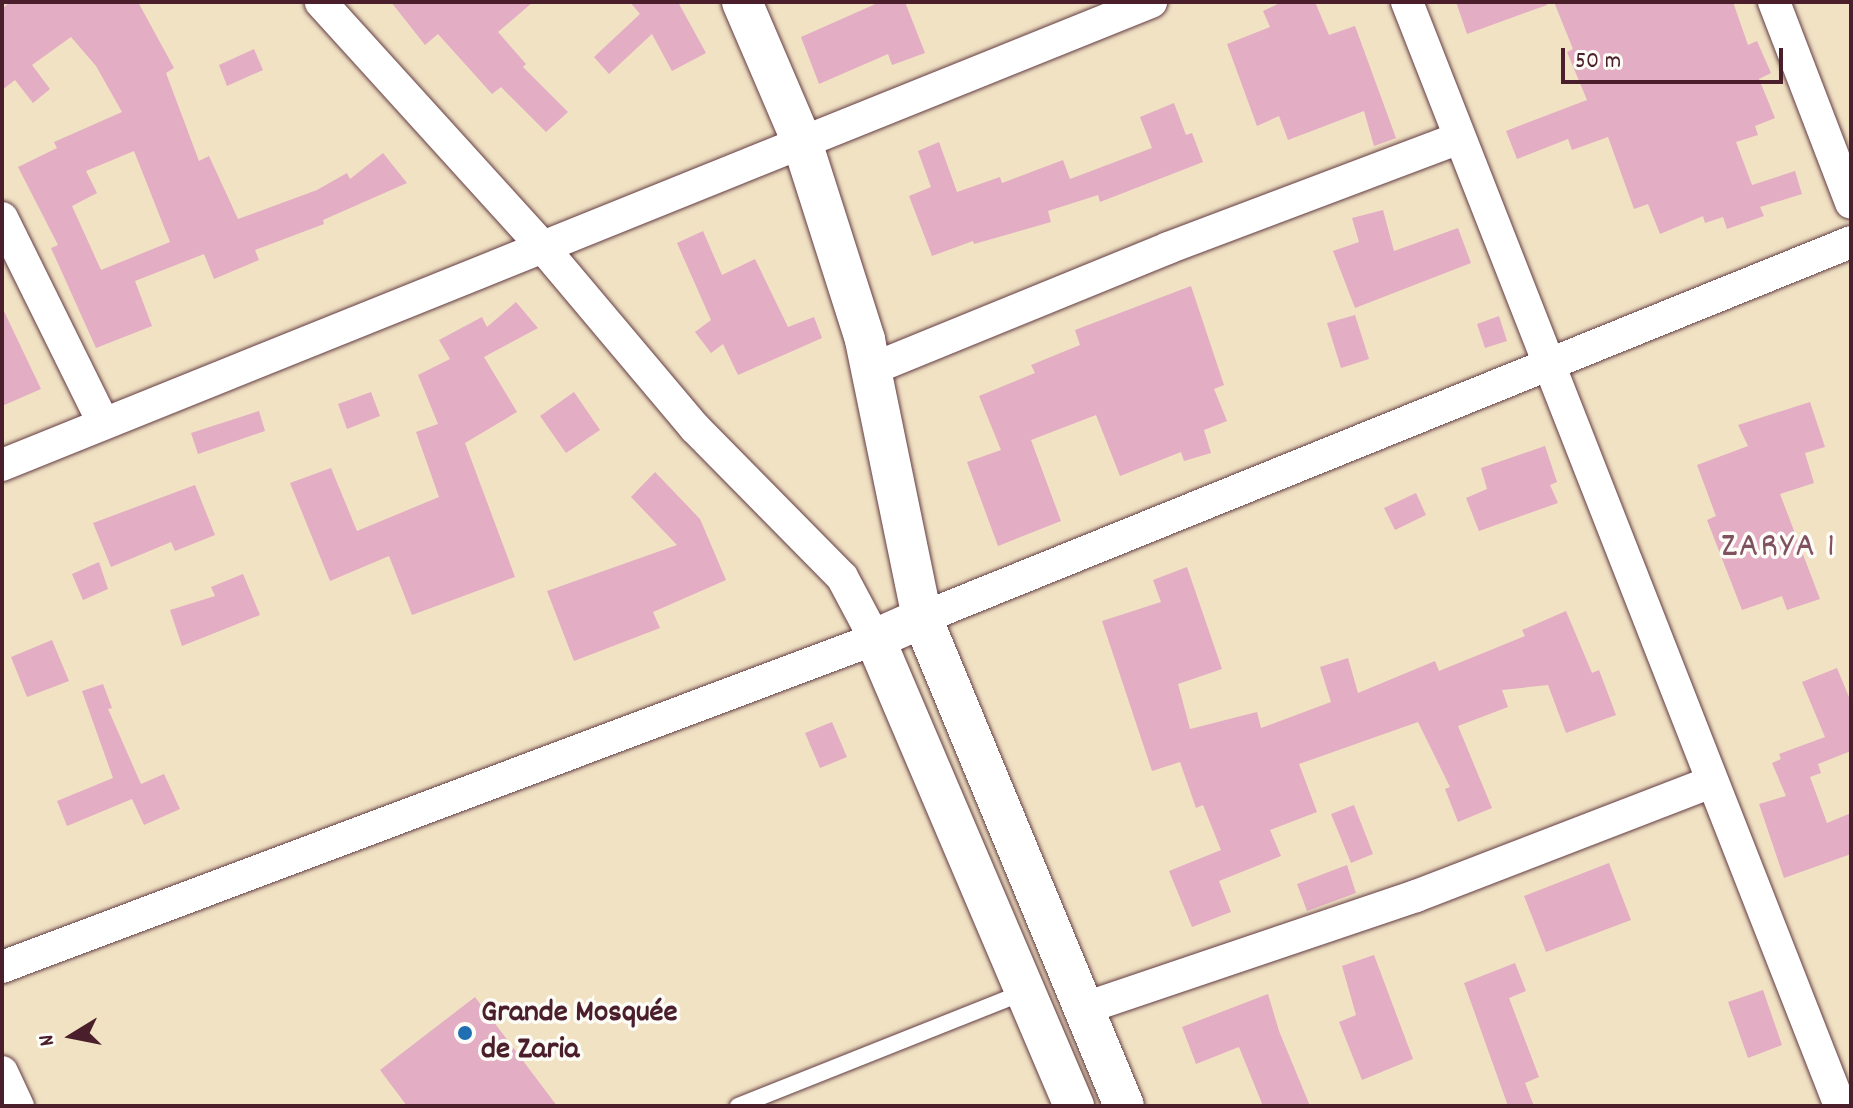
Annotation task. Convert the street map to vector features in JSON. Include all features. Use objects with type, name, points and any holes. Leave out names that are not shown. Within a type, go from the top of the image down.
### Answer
[{"type":"street","points":[[321,2],[541,245],[695,428],[842,577],[875,639],[1074,1106]]},
{"type":"street","points":[[742,2],[802,142],[872,369],[922,618],[1124,1106]]},
{"type":"street","points":[[2,465],[541,245],[1151,2]]},
{"type":"street","points":[[1407,2],[1840,1106]]},
{"type":"street","points":[[1774,2],[1851,203]]},
{"type":"street","points":[[872,369],[1168,248],[1459,138]]},
{"type":"street","points":[[2,218],[103,422]]},
{"type":"street","points":[[2,967],[875,639],[1851,242]]},
{"type":"street","points":[[1085,1008],[1416,896],[1712,782]]},
{"type":"street","points":[[2,1072],[18,1106]]},
{"type":"lane","points":[[738,1106],[1026,991]]},
{"type":"building","points":[[10,2],[138,2],[174,68],[166,73],[199,161],[209,156],[238,219],[317,190],[347,173],[350,179],[383,153],[407,183],[323,220],[324,224],[255,250],[259,260],[214,279],[204,254],[135,281],[152,326],[96,348],[51,248],[58,245],[18,167],[57,148],[54,142],[122,112],[96,66],[71,37],[32,65],[50,89],[33,103],[15,80],[2,90],[2,9]],"holes":[[[134,151],[170,242],[101,270],[72,206],[97,193],[86,171]]]},
{"type":"building","points":[[391,2],[533,2],[498,32],[526,64],[523,67],[568,112],[546,132],[501,87],[492,94],[438,34],[425,45]]},
{"type":"building","points":[[630,2],[678,2],[706,53],[672,71],[652,34],[609,74],[594,57],[640,14]]},
{"type":"building","points":[[880,2],[905,2],[925,53],[892,65],[888,54],[819,84],[801,37]]},
{"type":"building","points":[[1282,2],[1315,2],[1329,35],[1355,26],[1396,138],[1374,146],[1364,111],[1288,140],[1279,116],[1257,126],[1227,44],[1270,27],[1263,11]]},
{"type":"building","points":[[1456,2],[1546,2],[1547,5],[1467,34]]},
{"type":"building","points":[[1554,2],[1733,2],[1748,45],[1757,41],[1771,73],[1759,79],[1775,118],[1755,126],[1758,135],[1736,142],[1752,185],[1795,171],[1802,194],[1760,207],[1764,216],[1727,229],[1723,217],[1705,223],[1703,216],[1660,234],[1648,204],[1634,209],[1608,137],[1572,150],[1568,139],[1517,159],[1506,131],[1587,100],[1567,52],[1573,49]]},
{"type":"building","points":[[254,49],[263,70],[227,86],[219,65]]},
{"type":"building","points":[[1174,103],[1186,135],[1192,133],[1203,162],[1100,202],[1098,195],[1048,211],[1051,222],[974,244],[973,241],[932,256],[909,196],[931,187],[918,151],[939,142],[957,192],[1000,177],[1002,183],[1063,160],[1070,179],[1152,148],[1140,117]]},
{"type":"building","points":[[1383,210],[1394,251],[1458,228],[1471,263],[1355,308],[1333,251],[1359,242],[1352,218]]},
{"type":"building","points":[[703,231],[722,275],[755,259],[788,327],[814,317],[822,338],[738,375],[723,344],[711,353],[695,332],[711,320],[677,243]]},
{"type":"building","points":[[1191,286],[1224,385],[1214,389],[1227,421],[1204,430],[1211,453],[1184,461],[1181,452],[1120,476],[1096,415],[1031,440],[1061,521],[998,546],[967,462],[1001,450],[979,396],[1035,373],[1031,365],[1080,345],[1075,330]]},
{"type":"building","points":[[516,302],[538,328],[484,357],[517,412],[465,443],[515,577],[412,615],[389,556],[330,581],[290,483],[331,468],[357,531],[439,497],[416,432],[438,424],[418,375],[450,359],[439,340],[482,317],[487,327]]},
{"type":"building","points":[[2,307],[41,389],[2,406]]},
{"type":"building","points":[[1355,315],[1369,359],[1341,368],[1327,323]]},
{"type":"building","points":[[1499,316],[1507,341],[1485,348],[1477,324]]},
{"type":"building","points":[[371,392],[380,416],[347,429],[338,404]]},
{"type":"building","points":[[574,392],[600,430],[566,453],[540,416]]},
{"type":"building","points":[[1810,402],[1825,447],[1805,453],[1814,483],[1780,494],[1820,599],[1787,610],[1782,596],[1742,610],[1707,520],[1716,516],[1697,465],[1748,446],[1738,425]]},
{"type":"building","points":[[259,411],[265,431],[198,454],[191,433]]},
{"type":"building","points":[[1545,446],[1557,482],[1550,485],[1558,503],[1479,531],[1466,498],[1487,489],[1481,468]]},
{"type":"building","points":[[655,472],[700,519],[726,580],[653,612],[660,628],[574,661],[547,591],[677,545],[631,497]]},
{"type":"building","points":[[195,485],[215,535],[175,551],[171,542],[111,567],[93,523]]},
{"type":"building","points":[[1416,493],[1426,515],[1395,530],[1384,508]]},
{"type":"building","points":[[99,562],[108,589],[83,600],[72,574]]},
{"type":"building","points":[[1187,567],[1222,669],[1178,684],[1190,729],[1257,712],[1261,728],[1331,702],[1320,667],[1348,658],[1358,693],[1435,661],[1439,671],[1525,636],[1522,630],[1566,611],[1592,673],[1599,670],[1616,715],[1566,733],[1548,685],[1502,690],[1508,707],[1458,726],[1492,808],[1458,822],[1445,789],[1450,787],[1418,722],[1299,764],[1317,812],[1270,830],[1281,856],[1219,881],[1231,912],[1192,927],[1169,871],[1221,850],[1203,805],[1196,808],[1180,762],[1152,771],[1102,621],[1161,602],[1153,580]]},
{"type":"building","points":[[243,574],[260,615],[182,646],[170,610],[215,596],[211,587]]},
{"type":"building","points":[[52,640],[69,681],[27,697],[11,657]]},
{"type":"building","points":[[1837,668],[1851,702],[1851,751],[1818,764],[1821,773],[1810,777],[1827,823],[1851,813],[1851,854],[1784,878],[1759,804],[1786,796],[1772,763],[1781,759],[1779,754],[1825,737],[1802,682]]},
{"type":"building","points":[[103,684],[112,708],[108,709],[141,784],[164,774],[180,809],[144,825],[132,799],[67,826],[57,801],[113,778],[82,691]]},
{"type":"building","points":[[832,722],[847,757],[820,768],[805,733]]},
{"type":"building","points":[[1354,805],[1373,854],[1351,863],[1331,814]]},
{"type":"building","points":[[1609,863],[1631,920],[1546,952],[1524,896]]},
{"type":"building","points":[[1347,865],[1356,893],[1307,911],[1297,884]]},
{"type":"building","points":[[1374,955],[1413,1059],[1362,1080],[1339,1022],[1356,1015],[1342,966]]},
{"type":"building","points":[[1515,963],[1526,991],[1509,998],[1539,1077],[1525,1083],[1534,1106],[1508,1106],[1464,983]]},
{"type":"building","points":[[1763,990],[1782,1045],[1748,1058],[1728,1002]]},
{"type":"building","points":[[1268,994],[1279,1031],[1310,1106],[1263,1106],[1239,1047],[1196,1064],[1182,1027]]},
{"type":"building","name":"Grande Mosquée de Zaria","points":[[475,997],[557,1106],[407,1106],[380,1070]]},
{"type":"place","name":"Grande Mosquée de Zaria","points":[[465,1033]]},
{"type":"district","name":"ZARYA 1","points":[[1779,549]]}]
